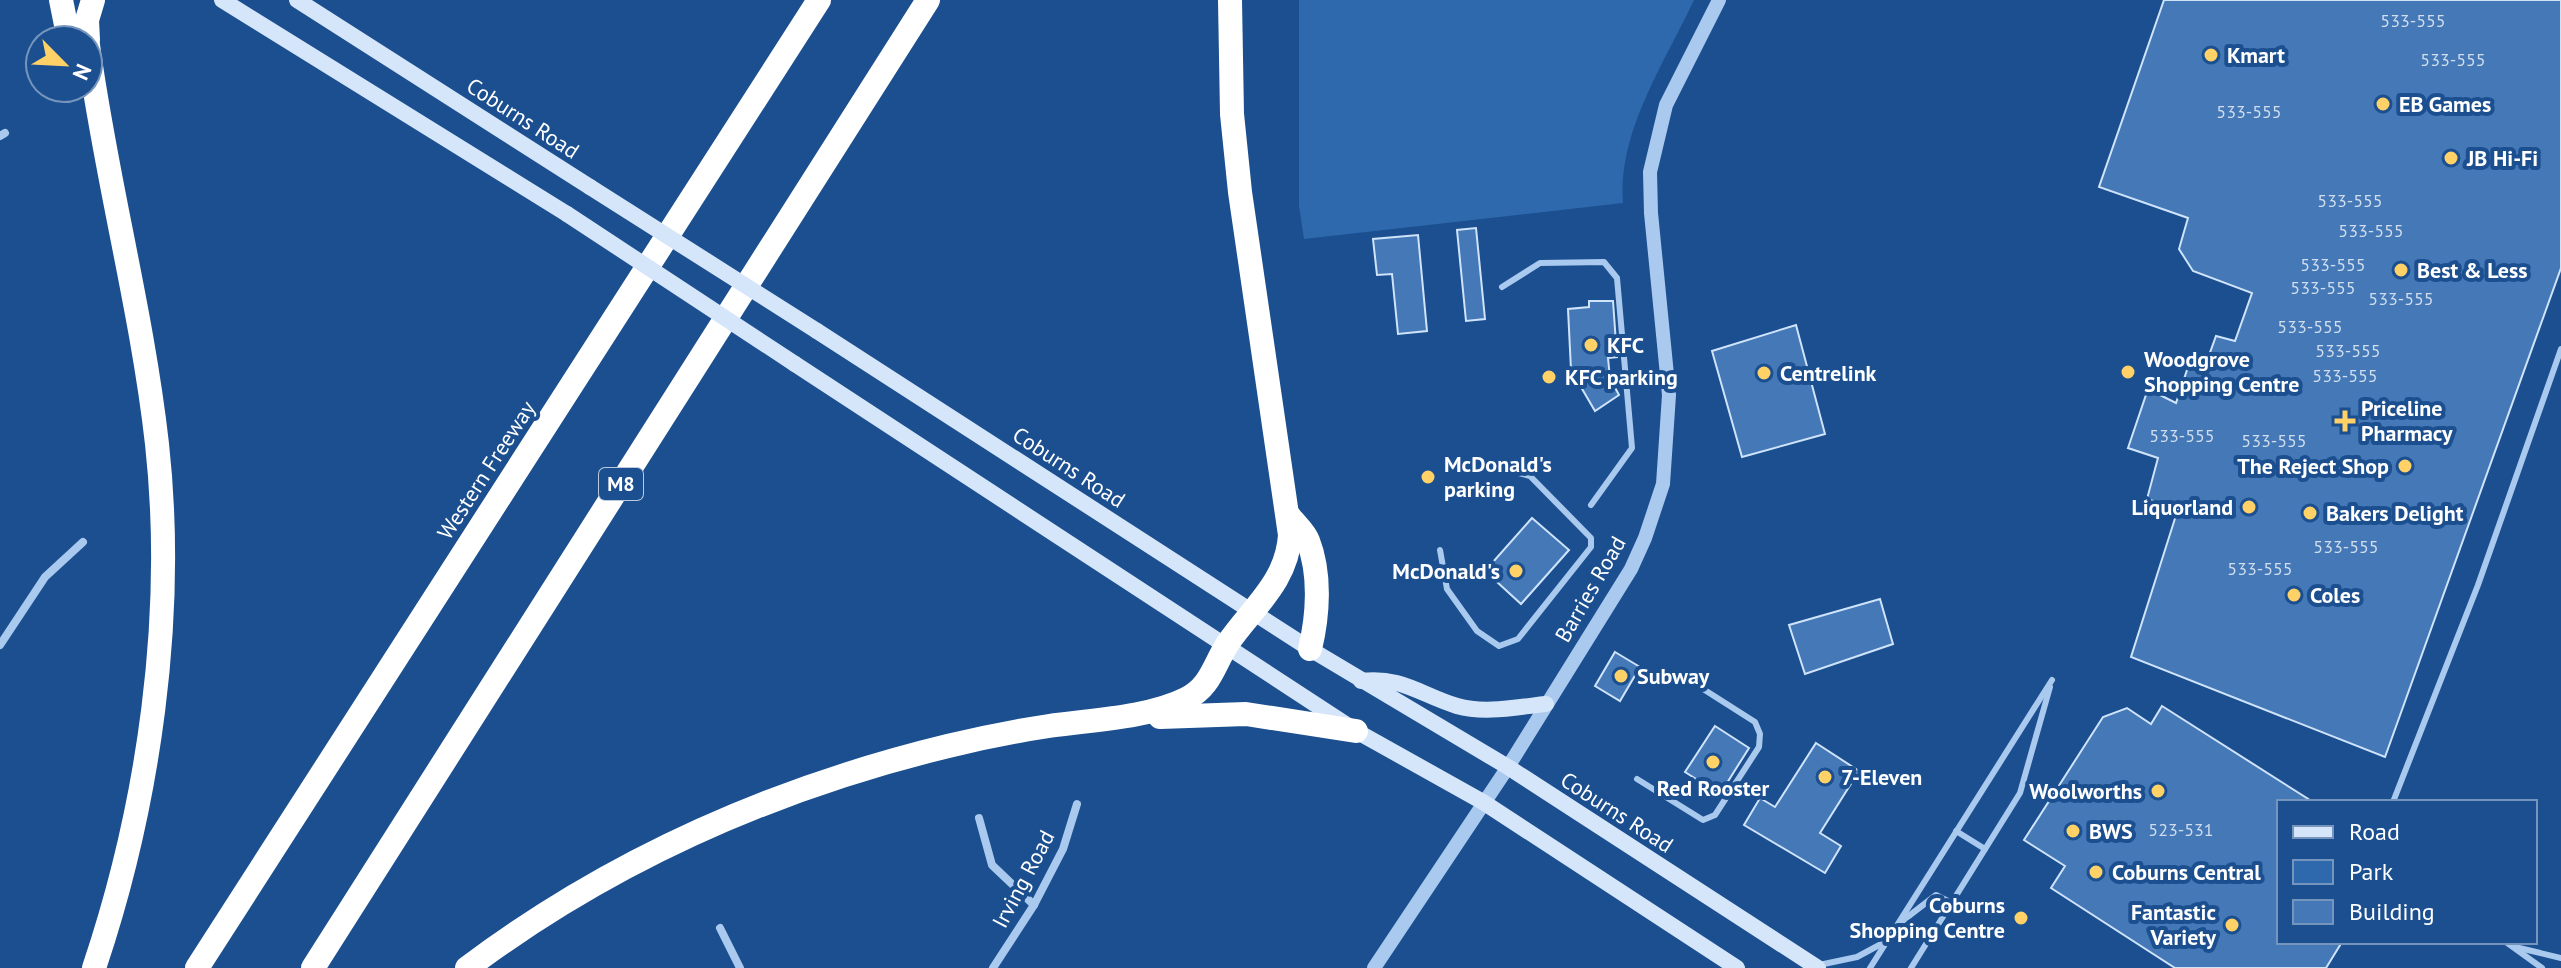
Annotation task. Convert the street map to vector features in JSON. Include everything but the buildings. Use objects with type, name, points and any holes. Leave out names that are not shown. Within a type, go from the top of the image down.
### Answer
[{"type":"highway","points":[[61,0],[66,24]]},
{"type":"highway","points":[[87,24],[93,0]]},
{"type":"highway","name":"Western Freeway","points":[[197,968],[819,0]]},
{"type":"highway","name":"M8","points":[[313,968],[928,0]]},
{"type":"highway","points":[[1112,718],[1187,699],[1210,678],[1227,645],[1268,596],[1286,563],[1289,516],[1240,192],[1232,114],[1230,0]]},
{"type":"highway","points":[[91,104],[128,256],[150,391],[160,483],[162,575],[156,685],[147,750],[123,869],[94,968]]},
{"type":"highway","points":[[1289,516],[1308,538],[1314,572],[1315,627],[1310,649]]},
{"type":"highway","points":[[467,968],[527,926],[606,878],[678,840],[820,782],[951,745],[1048,726],[1112,718],[1246,714],[1356,731]]},
{"type":"main road","points":[[222,0],[567,214],[1356,731],[1483,802],[1737,968]]},
{"type":"main road","name":"Coburns Road","points":[[297,0],[1310,649],[1508,767],[1817,967]]},
{"type":"main road","points":[[1361,681],[1381,678],[1397,681],[1458,706],[1479,709],[1546,704]]},
{"type":"street","name":"Barries Road","points":[[1374,968],[1508,767],[1631,569],[1645,538],[1663,484],[1669,395],[1651,213],[1650,172],[1666,105],[1719,0]]},
{"type":"street","points":[[0,645],[45,577],[83,542]]},
{"type":"street","name":"Irving Road","points":[[993,968],[1034,905],[1063,849],[1077,804]]},
{"type":"street","points":[[979,818],[992,865],[1034,905]]},
{"type":"street","points":[[720,928],[740,968]]},
{"type":"lane","points":[[1502,287],[1540,263],[1604,262],[1617,278],[1632,448],[1591,505]]},
{"type":"lane","points":[[2394,800],[2478,585],[2561,349]]},
{"type":"lane","points":[[1440,550],[1447,589],[1477,631],[1499,646],[1518,639],[1591,547],[1591,538],[1530,476],[1503,469]]},
{"type":"lane","points":[[1870,968],[2052,680],[2020,793],[1911,968]]},
{"type":"lane","points":[[1637,779],[1703,820],[1715,815],[1759,747],[1760,734],[1755,722],[1700,687]]},
{"type":"lane","points":[[1956,831],[1985,849]]},
{"type":"lane","points":[[1895,926],[1936,895],[1952,903]]},
{"type":"lane","points":[[1817,967],[1857,957],[1885,942]]},
{"type":"lane","points":[[2510,944],[2542,968]]},
{"type":"lane","points":[[2515,947],[2561,958]]},
{"type":"green space","points":[[1299,0],[1694,0],[1635,124],[1627,150],[1623,203],[1304,239],[1299,206]]},
{"type":"place","name":"Kmart","points":[[2211,55]]},
{"type":"place","name":"EB Games","points":[[2383,104]]},
{"type":"place","name":"JB Hi-Fi","points":[[2451,158]]},
{"type":"place","name":"Best & Less","points":[[2401,270]]},
{"type":"place","name":"KFC","points":[[1591,345]]},
{"type":"place","name":"Woodgrove Shopping Centre","points":[[2128,372]]},
{"type":"place","name":"Centrelink","points":[[1764,373]]},
{"type":"place","name":"KFC parking","points":[[1549,377]]},
{"type":"place","name":"Priceline Pharmacy","points":[[2345,421]]},
{"type":"place","name":"The Reject Shop","points":[[2405,466]]},
{"type":"place","name":"McDonald's parking","points":[[1428,477]]},
{"type":"place","name":"Liquorland","points":[[2249,507]]},
{"type":"place","name":"Bakers Delight","points":[[2310,513]]},
{"type":"place","name":"McDonald's","points":[[1516,571]]},
{"type":"place","name":"Coles","points":[[2294,595]]},
{"type":"place","name":"Subway","points":[[1621,676]]},
{"type":"place","name":"Red Rooster","points":[[1713,762]]},
{"type":"place","name":"7-Eleven","points":[[1825,777]]},
{"type":"place","name":"Woolworths","points":[[2158,791]]},
{"type":"place","name":"BWS","points":[[2073,831]]},
{"type":"place","name":"Coburns Central","points":[[2096,872]]},
{"type":"place","name":"Coburns Shopping Centre","points":[[2021,918]]},
{"type":"place","name":"Fantastic Variety","points":[[2232,925]]}]
